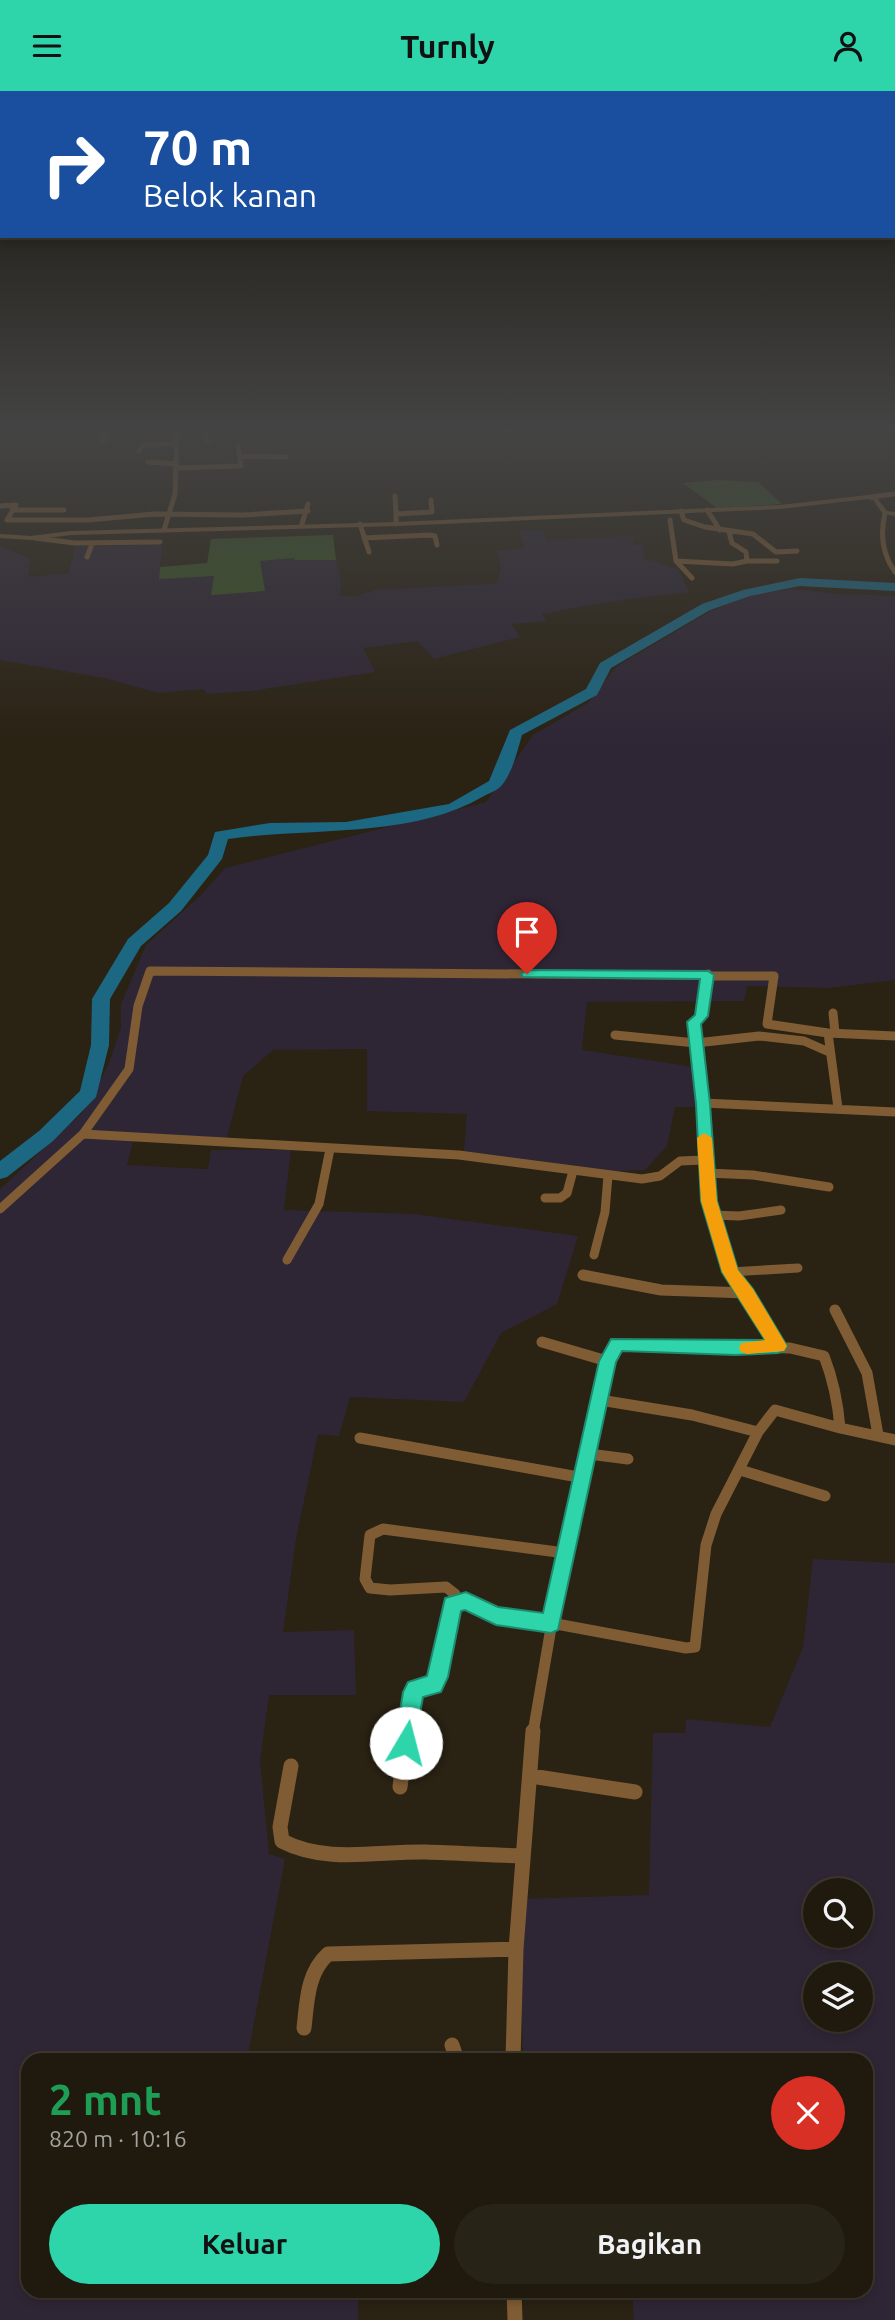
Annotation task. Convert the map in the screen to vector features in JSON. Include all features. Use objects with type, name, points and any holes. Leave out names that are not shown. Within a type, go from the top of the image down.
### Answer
[{"type":"street","points":[[42,536],[92,544],[160,542]]},
{"type":"street","points":[[364,536],[369,552]]},
{"type":"street","points":[[432,536],[435,537],[437,545]]},
{"type":"street","points":[[672,536],[676,561],[692,578]]},
{"type":"street","points":[[730,536],[732,543],[746,552],[747,561]]},
{"type":"street","points":[[756,536],[776,552],[797,551]]},
{"type":"street","points":[[882,536],[890,565],[895,572]]},
{"type":"street","points":[[87,557],[92,544]]},
{"type":"street","points":[[676,561],[735,564],[747,561],[777,561]]},
{"type":"street","points":[[0,1209],[83,1134],[129,1069],[138,1006],[150,971],[774,977],[767,1024],[832,1033],[895,1036]]},
{"type":"street","points":[[708,975],[701,1016],[694,1022],[712,1215],[730,1272],[747,1293],[778,1346]]},
{"type":"street","points":[[832,1013],[829,1052],[838,1108]]},
{"type":"street","points":[[615,1035],[696,1042],[759,1036],[804,1041],[829,1052]]},
{"type":"street","points":[[703,1104],[895,1112]]},
{"type":"street","points":[[83,1134],[459,1155],[608,1176],[654,1179],[680,1161],[705,1160]]},
{"type":"street","points":[[288,1260],[320,1204],[330,1149]]},
{"type":"street","points":[[545,1198],[563,1198],[568,1194],[573,1171]]},
{"type":"street","points":[[706,1173],[753,1175],[829,1187]]},
{"type":"street","points":[[594,1255],[605,1212],[608,1176]]},
{"type":"street","points":[[712,1215],[739,1216],[781,1210]]},
{"type":"street","points":[[730,1272],[798,1268]]},
{"type":"street","points":[[583,1275],[661,1290],[747,1293]]},
{"type":"street","points":[[835,1310],[867,1373],[878,1435]]},
{"type":"street","points":[[542,1342],[607,1361]]},
{"type":"street","points":[[513,2053],[516,1949],[533,1733],[551,1623],[607,1361],[617,1344],[735,1348],[778,1346],[813,1351],[824,1356],[836,1394],[840,1428]]},
{"type":"street","points":[[600,1400],[692,1415],[758,1432]]},
{"type":"street","points":[[456,1602],[475,1604],[496,1616],[551,1623],[686,1648],[695,1647],[706,1545],[716,1514],[771,1412],[780,1410],[840,1428],[895,1440]]},
{"type":"street","points":[[360,1438],[584,1478]]},
{"type":"street","points":[[589,1454],[628,1459]]},
{"type":"street","points":[[740,1470],[825,1496]]},
{"type":"street","points":[[400,1787],[411,1699],[416,1689],[429,1688],[436,1681],[449,1612],[456,1602],[454,1594],[446,1587],[390,1590],[370,1588],[365,1579],[370,1535],[383,1529],[565,1553]]},
{"type":"street","points":[[291,1766],[280,1827],[282,1841],[291,1847],[325,1853],[424,1852],[523,1856]]},
{"type":"street","points":[[531,1776],[635,1792]]},
{"type":"street","points":[[304,2028],[309,1991],[321,1958],[328,1954],[516,1949]]},
{"type":"street","points":[[514,2298],[515,2320]]},
{"type":"shaded area","points":[[521,536],[545,536],[547,540],[634,536],[632,545],[642,544],[644,558],[678,569],[689,592],[606,602],[542,614],[546,621],[511,624],[520,637],[434,659],[418,641],[363,648],[375,672],[251,691],[207,694],[203,689],[158,693],[105,678],[0,660],[0,546],[31,559],[28,577],[69,573],[75,546],[162,545],[159,578],[214,576],[212,595],[260,560],[336,560],[341,585],[339,596],[355,596],[377,590],[493,584],[498,581],[501,568],[497,551],[524,548]]},
{"type":"shaded area","points":[[793,589],[895,596],[895,980],[829,988],[747,986],[744,1001],[587,1002],[582,1050],[694,1067],[698,1107],[675,1107],[667,1146],[645,1170],[594,1172],[464,1151],[467,1114],[367,1111],[367,1049],[273,1050],[243,1076],[226,1141],[134,1137],[127,1165],[208,1169],[211,1150],[291,1150],[284,1210],[414,1214],[578,1236],[557,1304],[501,1333],[464,1402],[350,1397],[339,1436],[318,1434],[296,1539],[283,1632],[354,1630],[356,1695],[269,1695],[260,1761],[269,1854],[285,1859],[248,2053],[21,2053],[21,2298],[358,2298],[358,2320],[0,2320],[0,1189],[82,1113],[108,1066],[121,1028],[121,1004],[146,945],[202,894],[225,868],[486,802],[533,735],[588,703],[617,666],[711,611],[750,595]]},
{"type":"shaded area","points":[[813,1559],[895,1563],[895,2320],[634,2320],[632,2298],[873,2298],[873,2053],[523,2053],[519,1899],[649,1895],[653,1733],[685,1733],[686,1719],[770,1727],[803,1647]]},
{"type":"green space","points":[[333,536],[336,560],[294,558],[260,561],[265,591],[211,595],[214,576],[159,579],[160,567],[207,563],[211,539]]},
{"type":"waterway","points":[[0,1172],[46,1136],[89,1093],[100,1045],[101,999],[134,943],[175,907],[216,856],[221,835],[270,828],[346,827],[453,808],[495,784],[506,763],[515,733],[592,692],[605,666],[706,607],[747,593],[800,582],[895,587]]},
{"type":"slow traffic","points":[[704,1138],[709,1201],[730,1272],[747,1293],[778,1346],[747,1348]]},
{"type":"route","points":[[406,1743],[411,1699],[416,1689],[429,1688],[437,1677],[452,1605],[466,1601],[496,1616],[551,1623],[607,1361],[617,1344],[735,1348],[778,1346],[747,1293],[730,1272],[709,1201],[703,1104],[694,1022],[701,1016],[708,975],[527,974]]}]
